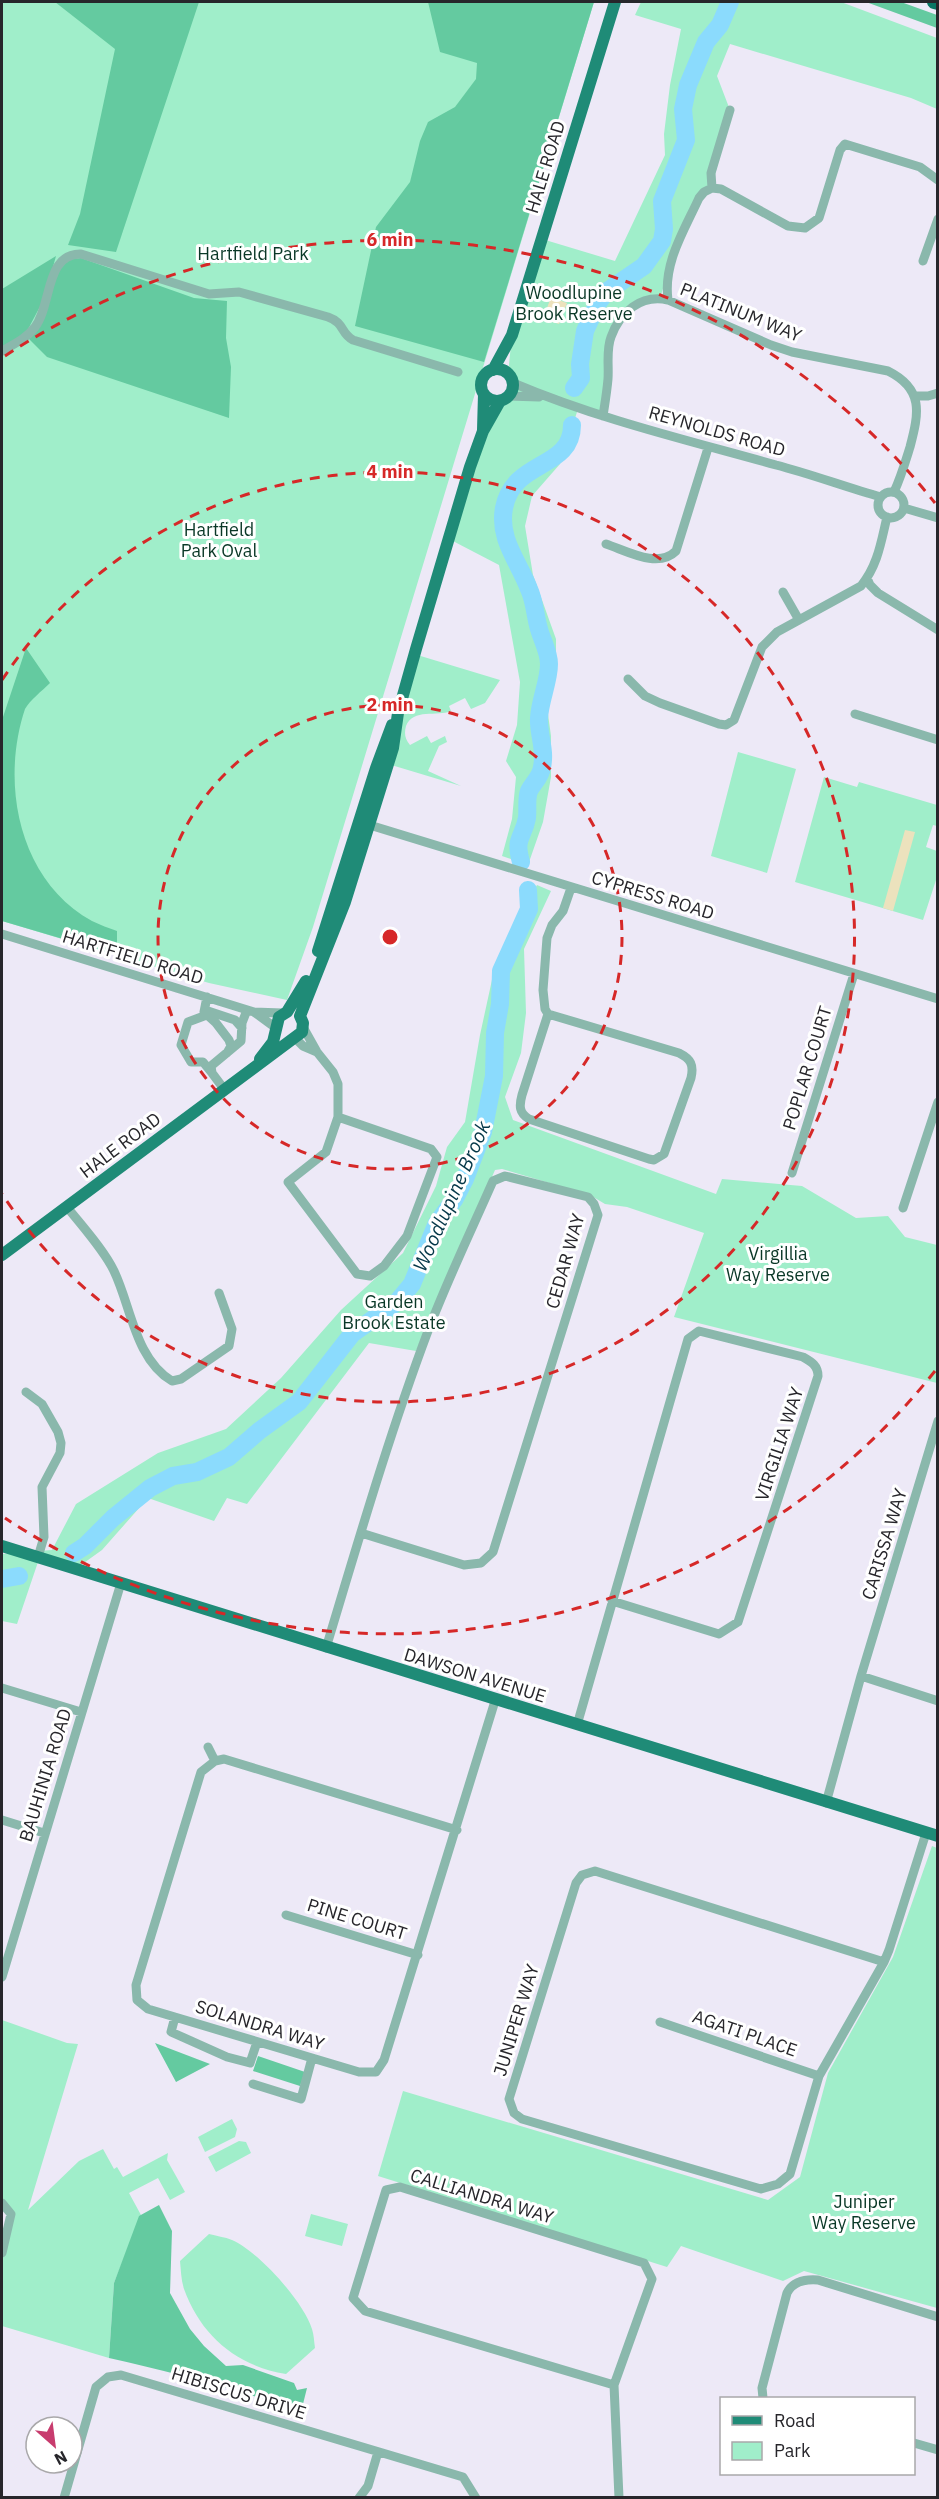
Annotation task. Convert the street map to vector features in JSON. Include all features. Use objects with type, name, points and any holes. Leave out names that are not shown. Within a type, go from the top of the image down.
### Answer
[{"type":"main road","name":"HALE ROAD","points":[[494,370],[512,336],[613,4]]},
{"type":"main road","name":"HALE ROAD","points":[[511,379],[512,336]]},
{"type":"main road","points":[[494,370],[504,371],[511,379],[504,399],[491,400],[484,394],[481,384],[483,378],[494,370]]},
{"type":"main road","name":"HALE ROAD","points":[[258,1062],[273,1042],[276,1021],[285,1013],[308,978],[393,748],[398,713],[419,638],[483,431],[484,394]]},
{"type":"main road","name":"HALE ROAD","points":[[483,431],[504,399]]},
{"type":"main road","name":"HALE ROAD","points":[[2,1255],[293,1038],[302,1022],[331,941],[364,824]]},
{"type":"main road","points":[[285,1013],[302,1022]]},
{"type":"main road","points":[[276,1030],[280,1035],[293,1038]]},
{"type":"main road","name":"DAWSON AVENUE","points":[[2,1546],[932,1835]]},
{"type":"street","points":[[712,188],[711,173],[730,110]]},
{"type":"street","points":[[668,300],[666,286],[672,256],[699,198],[712,188],[721,189],[788,226],[805,228],[819,218],[840,150],[845,144],[920,167],[937,180]]},
{"type":"street","points":[[923,261],[938,219]]},
{"type":"street","points":[[2,351],[25,338],[40,320],[61,259],[71,254],[81,254],[209,294],[239,292],[328,317],[338,322],[346,335],[353,340],[458,372]]},
{"type":"street","name":"PLATINUM WAY","points":[[603,416],[610,338],[627,310],[649,299],[668,300],[792,352],[888,371],[900,377],[915,396]]},
{"type":"street","name":"REYNOLDS ROAD","points":[[511,379],[544,397],[603,416],[708,448],[775,464],[881,497]]},
{"type":"street","points":[[894,492],[900,480],[915,428],[918,414],[915,396],[938,393]]},
{"type":"street","name":"REYNOLDS ROAD","points":[[504,399],[544,397]]},
{"type":"street","points":[[606,544],[658,560],[669,558],[676,551],[708,448]]},
{"type":"street","points":[[894,492],[903,500],[904,508],[896,517],[887,517],[879,509],[881,497],[894,492]]},
{"type":"street","points":[[904,508],[938,518]]},
{"type":"street","points":[[628,680],[645,696],[660,703],[726,725],[734,720],[762,647],[777,632],[861,586],[878,557],[887,517]]},
{"type":"street","points":[[867,578],[878,593],[938,630]]},
{"type":"street","points":[[783,592],[799,620]]},
{"type":"street","points":[[855,714],[938,740]]},
{"type":"street","name":"CYPRESS ROAD","points":[[364,824],[938,999]]},
{"type":"street","points":[[548,1014],[520,1105],[524,1116],[649,1159],[654,1160],[664,1155],[691,1078],[693,1067],[691,1061],[679,1053],[548,1014],[545,1009],[543,990],[547,938],[552,925],[563,910],[571,888]]},
{"type":"street","name":"HARTFIELD ROAD","points":[[2,934],[207,1007],[285,1013]]},
{"type":"street","name":"POPLAR COURT","points":[[792,1173],[854,974]]},
{"type":"street","points":[[207,1007],[235,1020],[242,1028]]},
{"type":"street","points":[[207,1007],[212,1018],[229,1040],[231,1046],[227,1053]]},
{"type":"street","points":[[207,1007],[188,1022],[181,1045],[182,1050],[191,1062],[203,1062],[224,1089]]},
{"type":"street","points":[[212,1073],[213,1064],[241,1041],[243,1017],[251,1011]]},
{"type":"street","name":"HARTFIELD ROAD","points":[[251,1011],[276,1030]]},
{"type":"street","points":[[302,1022],[317,1052],[333,1072],[338,1084],[338,1117],[326,1152],[288,1182],[357,1274],[370,1276],[384,1266],[406,1236],[436,1157],[430,1149],[338,1117]]},
{"type":"street","points":[[293,1038],[303,1046],[317,1052]]},
{"type":"street","points":[[903,1208],[938,1102]]},
{"type":"street","name":"CEDAR WAY","points":[[326,1648],[383,1460],[429,1330],[493,1181],[505,1176],[588,1197],[594,1204],[598,1215],[493,1552],[481,1563],[464,1565],[361,1533]]},
{"type":"street","points":[[67,1207],[114,1270],[136,1332],[160,1374],[172,1381],[181,1379],[229,1346],[232,1329],[219,1293]]},
{"type":"street","name":"VIRGILIA WAY","points":[[577,1725],[612,1601],[687,1343],[691,1335],[699,1331],[811,1361],[818,1370],[818,1376],[738,1622],[719,1634],[612,1601]]},
{"type":"street","points":[[26,1392],[42,1404],[58,1432],[60,1443],[60,1453],[42,1487],[44,1537],[38,1557]]},
{"type":"street","name":"CARISSA WAY","points":[[826,1803],[861,1676],[938,1421]]},
{"type":"street","name":"BAUHINIA ROAD","points":[[2,1977],[5,1956],[121,1583]]},
{"type":"street","points":[[861,1676],[938,1701]]},
{"type":"street","points":[[2,1688],[81,1712]]},
{"type":"street","name":"SOLANDRA WAY","points":[[215,1761],[201,1772],[136,1985],[137,2000],[148,2009],[257,2042],[359,2072],[376,2072],[384,2060],[418,1955],[495,1701]]},
{"type":"street","points":[[208,1747],[215,1761],[224,1760],[457,1830]]},
{"type":"street","points":[[2,1820],[45,1833]]},
{"type":"street","name":"JUNIPER WAY","points":[[884,1962],[595,1871],[588,1872],[576,1883],[509,2099],[514,2113],[522,2119],[761,2188],[778,2184],[790,2174],[819,2076],[884,1962],[932,1835]]},
{"type":"street","name":"PINE COURT","points":[[285,1915],[418,1955]]},
{"type":"street","points":[[175,2017],[171,2032],[227,2056],[250,2063],[257,2042]]},
{"type":"street","name":"AGATI PLACE","points":[[660,2022],[819,2076]]},
{"type":"street","points":[[253,2084],[301,2099],[312,2058]]},
{"type":"street","name":"CALLIANDRA WAY","points":[[614,2385],[365,2312],[353,2298],[386,2190],[400,2187],[644,2263],[652,2278],[614,2385],[618,2498]]},
{"type":"street","points":[[2,2203],[11,2214],[2,2253]]},
{"type":"street","points":[[763,2397],[762,2388],[787,2293],[789,2288],[803,2280],[818,2280],[938,2317]]},
{"type":"street","name":"HIBISCUS DRIVE","points":[[64,2498],[96,2387],[108,2377],[121,2375],[463,2477],[476,2498]]},
{"type":"street","points":[[915,2443],[938,2450]]},
{"type":"street","points":[[358,2498],[368,2486],[378,2452]]},
{"type":"green space","name":"Hartfield Park","points":[[2,2],[594,2],[313,927],[287,1000],[209,983],[2,921]]},
{"type":"green space","points":[[55,2],[199,2],[116,252],[68,245],[80,214],[115,49]]},
{"type":"green space","points":[[428,2],[594,2],[484,362],[355,326],[376,227],[410,182],[420,141],[428,122],[455,107],[476,79],[477,63],[440,52]]},
{"type":"green space","name":"Woodlupine Brook Reserve","points":[[641,2],[841,2],[937,38],[937,109],[911,98],[730,44],[717,76],[730,110],[712,188],[704,192],[672,256],[660,299],[637,303],[610,338],[603,416],[578,409],[560,464],[532,496],[525,526],[533,575],[556,639],[556,677],[547,707],[551,736],[551,777],[543,822],[528,865],[502,856],[512,819],[516,777],[506,761],[517,725],[520,682],[499,565],[449,539],[500,401],[512,390],[513,383],[508,374],[512,335],[542,239],[615,261],[665,155],[664,134],[670,85],[681,29],[635,15]]},
{"type":"green space","points":[[866,2],[901,2],[937,15],[937,28]]},
{"type":"green space","points":[[56,256],[44,299],[26,333],[2,347],[2,289]]},
{"type":"green space","points":[[81,258],[194,298],[227,301],[226,338],[231,367],[229,418],[47,357],[29,339],[57,271],[65,260]]},
{"type":"green space","points":[[26,648],[50,683],[25,709],[18,738],[15,768],[16,798],[22,828],[32,856],[47,882],[67,903],[92,921],[117,931],[117,955],[2,921],[2,720]]},
{"type":"green space","points":[[414,654],[500,680],[485,703],[471,709],[465,698],[449,706],[451,711],[414,717],[406,726],[405,736],[410,745],[427,736],[431,743],[445,736],[447,742],[439,746],[428,771],[461,786],[388,764]]},
{"type":"green space","points":[[738,752],[796,769],[767,873],[711,856]]},
{"type":"green space","points":[[824,777],[857,787],[859,782],[937,805],[937,826],[933,825],[926,847],[937,851],[937,877],[923,920],[795,882]]},
{"type":"green space","points":[[537,885],[551,891],[524,949],[526,1013],[521,1053],[505,1097],[513,1120],[716,1194],[722,1179],[802,1186],[856,1218],[888,1216],[905,1237],[937,1245],[937,1383],[674,1317],[704,1233],[627,1207],[605,1204],[590,1195],[502,1169],[495,1170],[416,1351],[369,1343],[247,1504],[227,1498],[214,1521],[148,1498],[102,1550],[74,1570],[38,1562],[17,1624],[2,1621],[2,1554],[52,1550],[76,1504],[158,1453],[226,1429],[281,1378],[341,1310],[403,1253],[436,1186],[447,1147],[465,1122],[495,966],[512,929]]},
{"type":"green space","name":"Juniper Way Reserve","points":[[932,1846],[937,1848],[937,2308],[804,2271],[783,2281],[681,2246],[667,2267],[378,2176],[403,2091],[768,2200],[800,2177],[828,2073],[893,1957]]},
{"type":"green space","points":[[2,2020],[67,2043],[78,2044],[28,2210],[79,2161],[103,2149],[114,2169],[117,2167],[123,2177],[168,2153],[167,2160],[185,2192],[170,2200],[158,2178],[129,2193],[141,2215],[114,2283],[109,2358],[2,2326],[2,2240],[8,2216],[2,2206]]},
{"type":"green space","points":[[155,2043],[210,2064],[176,2082]]},
{"type":"green space","points":[[258,2056],[305,2072],[300,2086],[253,2071]]},
{"type":"green space","points":[[232,2119],[237,2129],[235,2137],[205,2152],[198,2137]]},
{"type":"green space","points":[[239,2141],[246,2142],[251,2153],[216,2172],[208,2157]]},
{"type":"green space","points":[[159,2205],[172,2231],[170,2293],[190,2329],[204,2346],[226,2366],[243,2365],[294,2383],[297,2390],[307,2388],[301,2412],[206,2382],[109,2358],[114,2283],[139,2216]]},
{"type":"green space","points":[[311,2214],[348,2224],[342,2246],[305,2236]]},
{"type":"green space","points":[[209,2234],[232,2240],[255,2255],[279,2278],[300,2305],[313,2331],[315,2348],[286,2374],[252,2364],[223,2346],[200,2321],[191,2306],[183,2286],[180,2261]]},
{"type":"sand","points":[[551,297],[567,303],[559,324],[543,319]]},
{"type":"sand","points":[[905,830],[915,832],[893,911],[883,908]]},
{"type":"waterway","name":"Woodlupine Brook","points":[[574,388],[581,378],[580,364],[585,331],[598,303],[606,292],[644,266],[662,241],[664,229],[662,201],[686,140],[683,109],[688,85],[706,42],[720,25],[730,2]]},
{"type":"waterway","name":"Woodlupine Brook","points":[[521,862],[518,848],[527,818],[528,794],[540,774],[543,761],[539,718],[549,664],[531,594],[504,530],[504,508],[510,492],[518,481],[563,450],[569,439],[572,425]]},
{"type":"waterway","name":"Woodlupine Brook","points":[[74,1553],[85,1546],[113,1518],[150,1488],[173,1476],[197,1472],[229,1457],[259,1431],[299,1402],[352,1334],[397,1302],[412,1284],[437,1223],[454,1200],[465,1179],[483,1132],[494,1076],[495,1033],[500,1004],[501,971],[529,909],[528,890]]},
{"type":"waterway","name":"Woodlupine Brook","points":[[2,1579],[19,1576]]},
{"type":"park label","name":"Hartfield Park Oval","points":[[219,539]]},
{"type":"park label","name":"Virgillia Way Reserve","points":[[778,1263]]},
{"type":"park label","name":"Garden Brook Estate","points":[[394,1311]]}]
